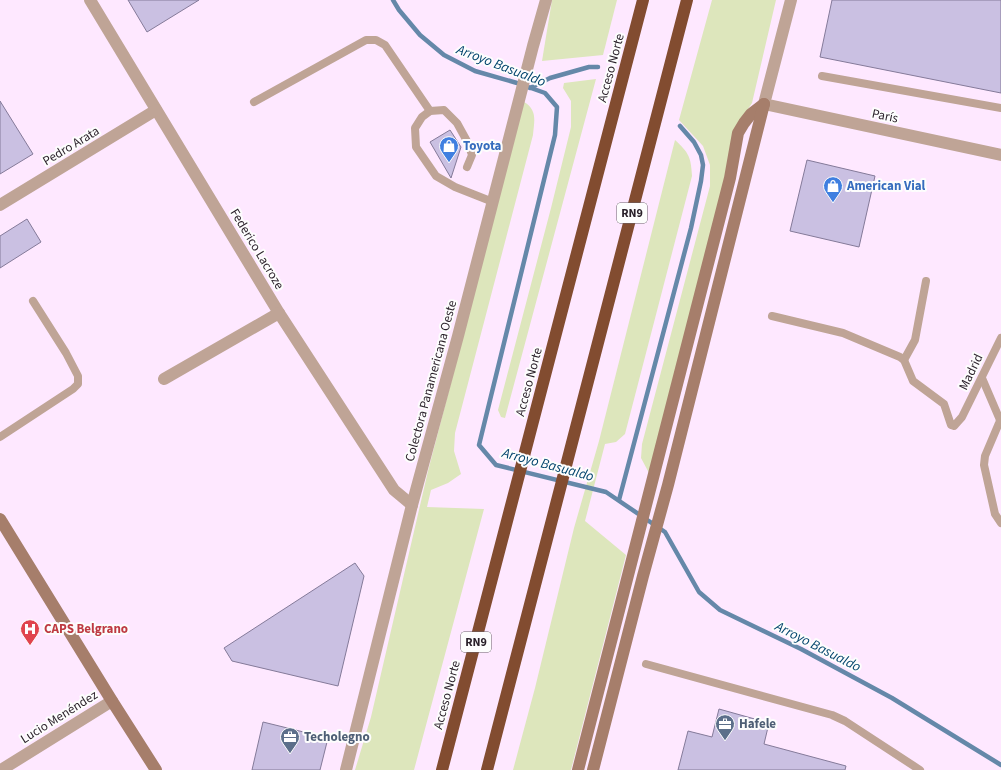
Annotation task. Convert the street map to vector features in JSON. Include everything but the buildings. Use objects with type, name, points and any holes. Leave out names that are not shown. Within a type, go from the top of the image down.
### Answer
[{"type":"highway","name":"Acceso Norte","points":[[442,770],[643,0]]},
{"type":"highway","name":"RN9","points":[[487,770],[687,0]]},
{"type":"main road","points":[[578,770],[730,178],[738,133],[751,114],[764,104]]},
{"type":"main road","points":[[593,770],[668,485],[764,104]]},
{"type":"main road","points":[[0,519],[156,770]]},
{"type":"street","name":"Federico Lacroze","points":[[90,0],[279,313],[394,490],[412,505]]},
{"type":"street","name":"Colectora Panamericana Oeste","points":[[346,770],[412,505],[546,0]]},
{"type":"street","points":[[764,104],[791,0]]},
{"type":"street","name":"París","points":[[764,104],[1001,155]]},
{"type":"street","name":"Pedro Arata","points":[[0,205],[156,110]]},
{"type":"street","points":[[164,379],[279,313]]},
{"type":"street","name":"Lucio Menéndez","points":[[1,770],[112,700]]},
{"type":"lane","points":[[254,102],[366,40],[376,40],[385,45],[430,111]]},
{"type":"lane","points":[[822,76],[1001,108]]},
{"type":"lane","points":[[467,167],[472,155],[468,143],[457,123],[444,110],[430,111],[422,117],[415,128],[416,147],[436,176],[454,187],[493,202]]},
{"type":"lane","points":[[772,316],[843,333],[904,360],[915,340],[926,281]]},
{"type":"lane","points":[[0,437],[73,389],[78,384],[78,376],[66,353],[33,301]]},
{"type":"lane","name":"Madrid","points":[[904,360],[913,381],[944,404],[951,425],[954,426],[962,417],[1001,338]]},
{"type":"lane","points":[[982,378],[1000,420],[1000,424],[985,456],[984,465],[995,514],[1001,523]]},
{"type":"lane","points":[[646,664],[832,715],[845,721],[912,768],[920,770]]},
{"type":"green space","points":[[552,0],[617,0],[603,55],[542,61]]},
{"type":"green space","points":[[712,0],[776,0],[752,103],[738,124],[715,224],[649,473],[641,458],[642,444],[710,186],[710,165],[703,146],[679,120]]},
{"type":"green space","points":[[596,79],[505,418],[501,417],[498,410],[571,127],[571,101],[563,88],[564,83]]},
{"type":"green space","points":[[524,102],[533,113],[533,135],[455,433],[454,451],[461,474],[448,483],[431,490],[427,507],[484,509],[414,770],[355,770],[371,717],[428,471]]},
{"type":"green space","points":[[675,140],[686,152],[690,160],[692,176],[625,434],[616,442],[605,444],[585,521],[626,555],[571,770],[513,770],[535,688],[574,528],[599,441]]},
{"type":"waterway","name":"Arroyo Basualdo","points":[[393,0],[399,10],[420,35],[444,55],[475,71],[545,93],[557,107],[555,135],[479,445],[496,465],[606,492],[665,532],[699,592],[720,610],[801,649],[892,698],[1001,765]]},
{"type":"waterway","points":[[530,88],[550,78],[589,67],[598,67]]},
{"type":"waterway","points":[[619,500],[691,228],[701,181],[703,165],[701,155],[694,142],[680,126]]},
{"type":"place","name":"Toyota","points":[[449,163]]},
{"type":"place","name":"American Vial","points":[[833,203]]},
{"type":"place","name":"CAPS Belgrano","points":[[30,646]]},
{"type":"place","name":"Hafele","points":[[725,741]]},
{"type":"place","name":"Techolegno","points":[[290,754]]}]
